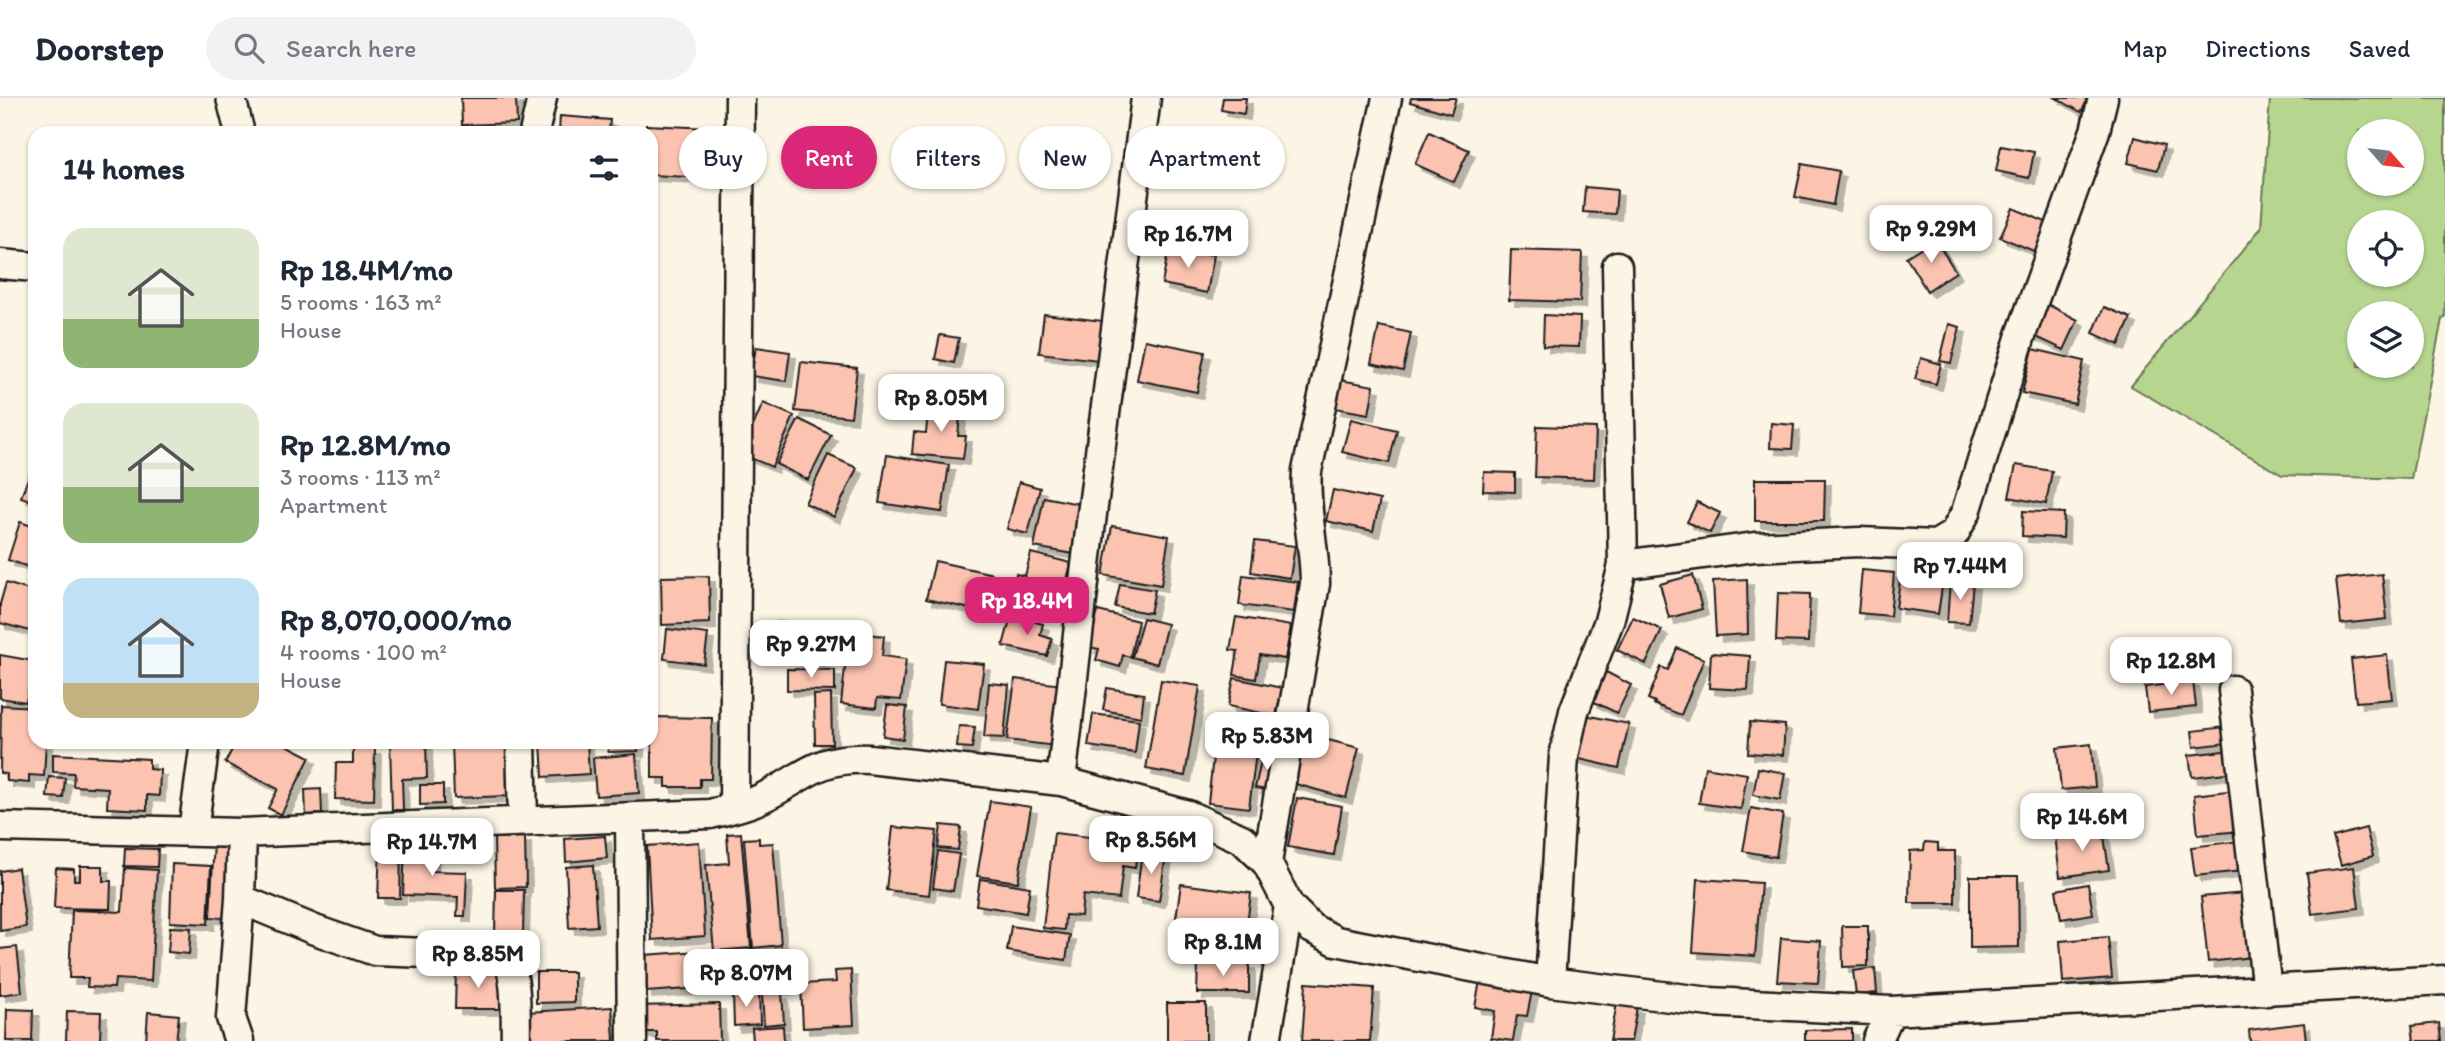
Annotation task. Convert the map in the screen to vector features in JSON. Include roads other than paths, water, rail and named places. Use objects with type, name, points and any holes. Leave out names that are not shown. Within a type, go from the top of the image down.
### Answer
[{"type":"street","points":[[230,98],[238,126]]},
{"type":"street","points":[[536,126],[542,98]]},
{"type":"street","points":[[734,808],[740,98]]},
{"type":"street","points":[[1061,781],[1092,514],[1146,98]]},
{"type":"street","points":[[1267,863],[1315,584],[1315,559],[1305,488],[1307,471],[1387,98]]},
{"type":"street","points":[[1623,565],[1755,547],[1859,542],[1936,545],[1954,534],[1966,512],[2021,335],[2095,131],[2103,98]]},
{"type":"street","points":[[0,264],[28,266]]},
{"type":"street","points":[[1550,982],[1564,755],[1568,730],[1609,621],[1623,565],[1617,266]]},
{"type":"street","points":[[2233,690],[2267,991]]},
{"type":"street","points":[[193,831],[204,749]]},
{"type":"street","points":[[521,749],[523,820]]},
{"type":"street","points":[[0,827],[242,833],[710,814],[763,797],[825,762],[848,758],[1061,781],[1188,815],[1242,839],[1267,863],[1289,906],[1311,928],[1336,941],[1550,982],[1710,1002],[1891,1011],[2445,980]]},
{"type":"street","points":[[630,819],[632,1041]]},
{"type":"street","points":[[239,1041],[231,1018],[242,833]]},
{"type":"street","points":[[240,899],[375,951],[502,956],[508,960],[513,974],[516,1041]]},
{"type":"street","points":[[1266,1041],[1289,906]]},
{"type":"street","points":[[1877,1041],[1891,1011]]}]
